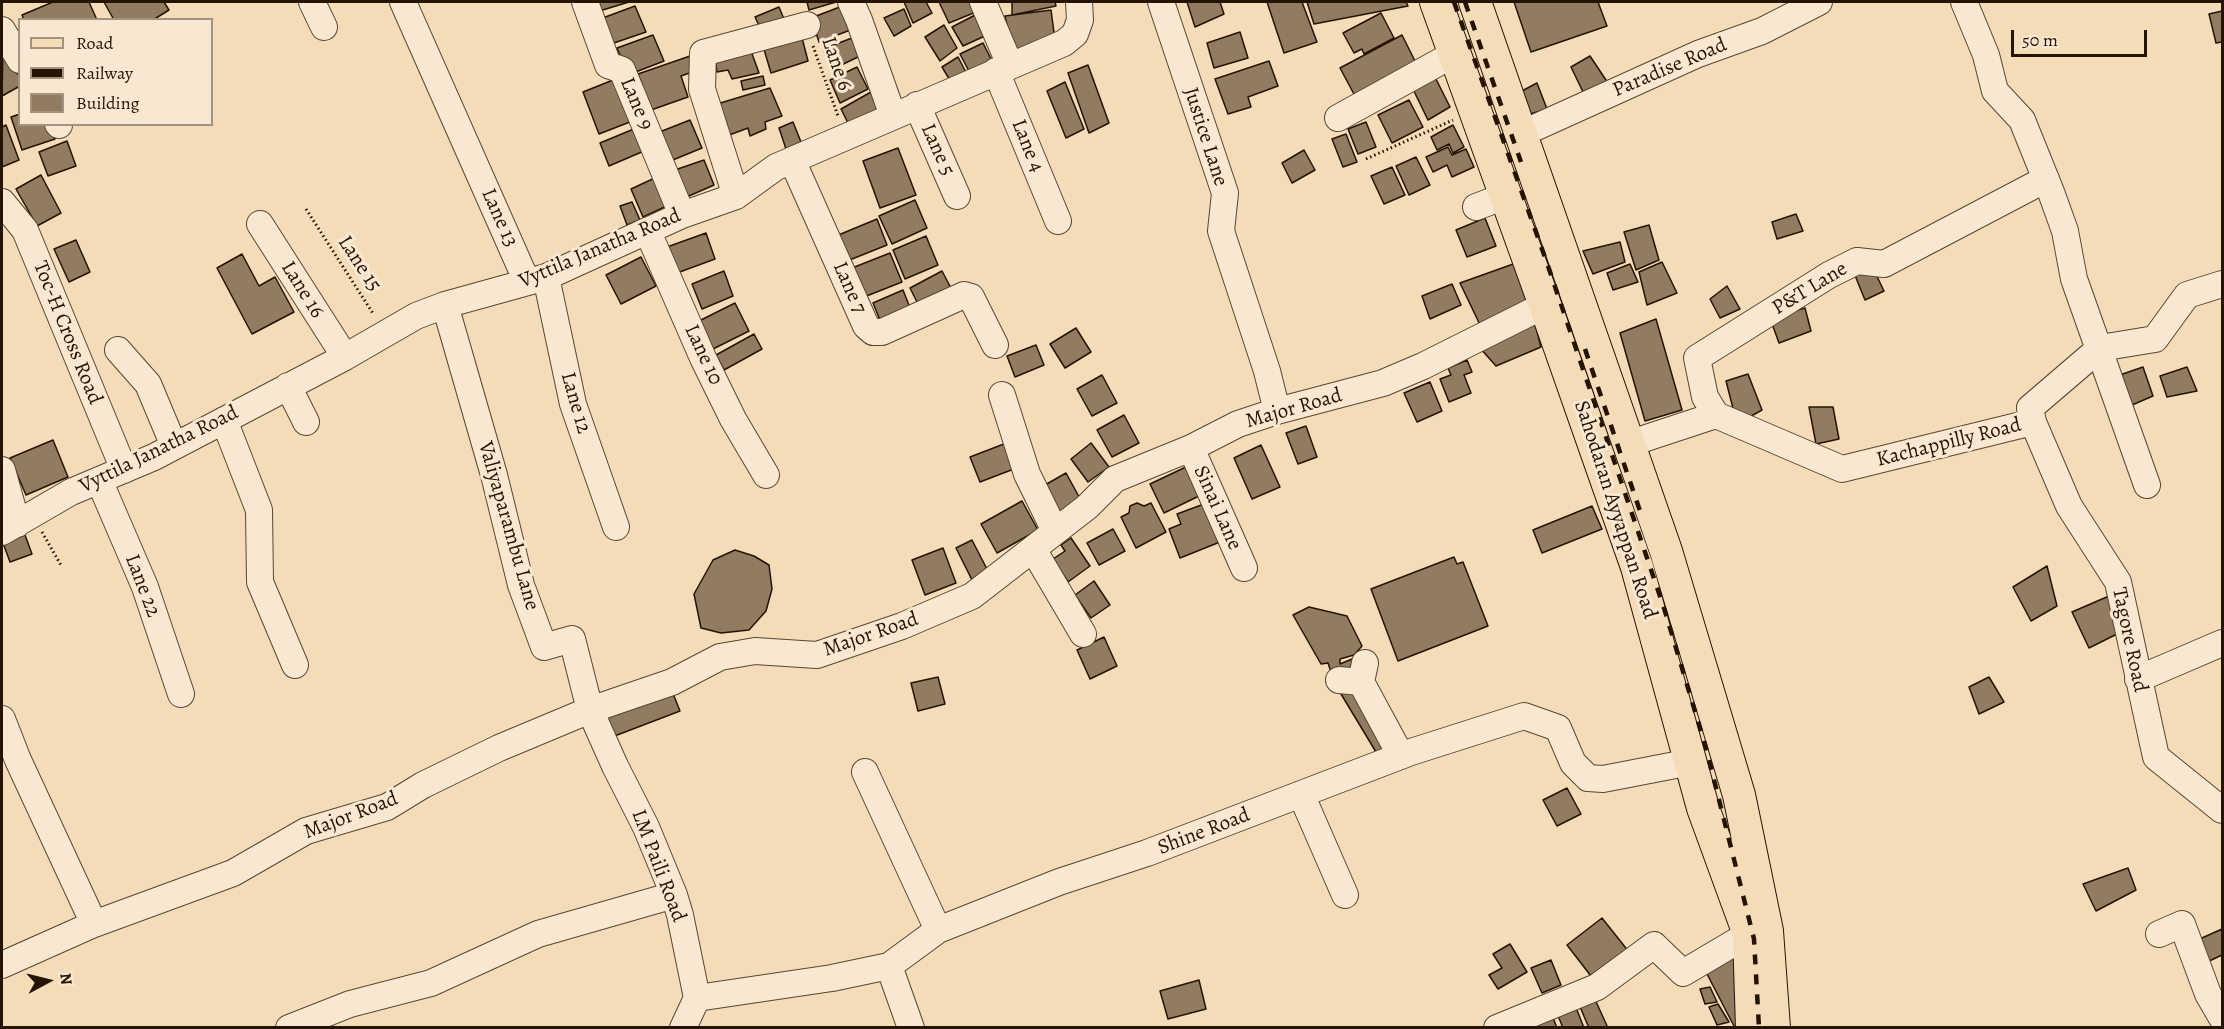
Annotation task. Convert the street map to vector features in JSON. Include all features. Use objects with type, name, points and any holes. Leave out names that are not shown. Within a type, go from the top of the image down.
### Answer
[{"type":"main road","name":"Sahodaran Ayyappan Road","points":[[1436,2],[1637,567],[1702,808],[1749,934],[1752,1028]]},
{"type":"main road","name":"Sahodaran Ayyappan Road","points":[[1475,2],[1666,551],[1702,668],[1739,795],[1767,931],[1774,1028]]},
{"type":"main road","points":[[1668,678],[1702,668]]},
{"type":"street","points":[[312,2],[324,27]]},
{"type":"street","name":"Lane 13","points":[[403,2],[471,154],[537,279]]},
{"type":"street","name":"Lane 9","points":[[585,2],[608,66],[622,70],[682,215]]},
{"type":"street","points":[[850,2],[860,20],[893,116]]},
{"type":"street","name":"Lane 4","points":[[983,2],[1003,68],[1058,221]]},
{"type":"street","name":"Vyttila Janatha Road","points":[[17,524],[71,492],[174,446],[345,357],[416,316],[445,305],[537,279],[648,232],[682,215],[736,196],[776,167],[1064,43],[1075,34],[1080,20],[1079,2]]},
{"type":"street","name":"Justice Lane","points":[[1161,2],[1225,193],[1221,231],[1268,371],[1278,411]]},
{"type":"street","name":"Paradise Road","points":[[1521,134],[1698,54],[1762,31],[1819,2]]},
{"type":"street","points":[[1964,2],[1986,55],[1995,91],[2022,120],[2046,179],[2065,231],[2074,279],[2147,484]]},
{"type":"street","points":[[736,196],[702,89],[703,53],[807,26]]},
{"type":"street","points":[[2,30],[18,57]]},
{"type":"street","points":[[1338,118],[1454,54]]},
{"type":"street","name":"Lane 5","points":[[917,105],[957,196]]},
{"type":"street","name":"Lane 7","points":[[792,160],[866,326],[873,332],[882,332],[964,295],[971,297],[994,345]]},
{"type":"street","name":"P&T Lane","points":[[1716,415],[1706,397],[1697,358],[1829,275],[1857,261],[1884,264],[2046,179]]},
{"type":"street","points":[[1476,207],[1505,196]]},
{"type":"street","name":"Toc-H Cross Road","points":[[2,202],[25,230],[123,470]]},
{"type":"street","name":"Lane 16","points":[[260,224],[345,357]]},
{"type":"street","name":"Lane 10","points":[[648,232],[708,369],[733,419],[766,474]]},
{"type":"street","name":"Lane 12","points":[[537,279],[573,404],[616,527]]},
{"type":"street","points":[[2100,348],[2155,339],[2187,295],[2223,284]]},
{"type":"street","name":"Valiyaparambu Lane","points":[[445,305],[494,475],[521,585],[544,647],[572,639],[590,710]]},
{"type":"street","name":"Major Road","points":[[2,965],[94,924],[233,873],[306,831],[387,807],[423,785],[500,747],[590,710],[672,682],[720,657],[755,651],[818,655],[902,626],[972,596],[1087,507],[1115,479],[1191,447],[1238,424],[1383,383],[1545,305]]},
{"type":"street","name":"Kachappilly Road","points":[[1716,415],[1842,469],[2033,422],[2030,408],[2100,348]]},
{"type":"street","points":[[118,350],[148,384],[174,446]]},
{"type":"street","points":[[288,386],[306,422]]},
{"type":"street","points":[[1002,395],[1027,474],[1055,531]]},
{"type":"street","points":[[1628,444],[1716,415]]},
{"type":"street","points":[[224,420],[259,510],[260,582],[295,665]]},
{"type":"street","name":"Tagore Road","points":[[2033,422],[2069,506],[2118,582],[2156,757],[2223,810]]},
{"type":"street","name":"Sinai Lane","points":[[1191,447],[1244,567]]},
{"type":"street","points":[[2,470],[17,524]]},
{"type":"street","name":"Lane 22","points":[[99,480],[145,587],[181,694]]},
{"type":"street","points":[[1033,549],[1083,634]]},
{"type":"street","points":[[2138,679],[2223,643]]},
{"type":"street","points":[[1355,675],[1401,756]]},
{"type":"street","name":"LM Paili Road","points":[[590,710],[615,766],[646,826],[674,895],[697,998]]},
{"type":"street","name":"Shine Road","points":[[697,998],[832,978],[889,966],[938,930],[1059,882],[1147,853],[1401,756],[1524,716],[1558,728],[1573,763],[1588,778],[1603,779],[1691,762]]},
{"type":"street","points":[[2,719],[94,924]]},
{"type":"street","points":[[865,772],[938,930]]},
{"type":"street","points":[[1301,794],[1345,895]]},
{"type":"street","points":[[289,1028],[350,1004],[431,983],[538,934],[674,895]]},
{"type":"street","points":[[2160,934],[2182,924],[2208,994],[2223,1018]]},
{"type":"street","points":[[1497,1028],[1597,987],[1654,945],[1683,973],[1749,934]]},
{"type":"street","points":[[889,966],[911,1028]]},
{"type":"street","points":[[683,1028],[697,998]]},
{"type":"path","name":"Lane 6","points":[[807,26],[846,137]]},
{"type":"path","points":[[1366,159],[1474,110]]},
{"type":"path","name":"Lane 15","points":[[306,209],[386,334]]},
{"type":"path","points":[[17,524],[62,567]]},
{"type":"building","points":[[53,2],[89,2],[96,18],[23,18],[22,15]]},
{"type":"building","points":[[104,2],[164,2],[169,10],[156,18],[113,18]]},
{"type":"building","points":[[594,2],[629,2],[596,12]]},
{"type":"building","points":[[807,2],[836,2],[809,10]]},
{"type":"building","points":[[904,2],[926,2],[932,13],[913,23]]},
{"type":"building","points":[[939,2],[972,2],[976,12],[949,23]]},
{"type":"building","points":[[1012,2],[1055,2],[1056,6],[1012,15]]},
{"type":"building","points":[[1187,2],[1220,2],[1224,14],[1195,27]]},
{"type":"building","points":[[1267,2],[1302,2],[1317,42],[1284,53]]},
{"type":"building","points":[[1307,2],[1406,2],[1408,6],[1314,24]]},
{"type":"building","points":[[1514,2],[1598,2],[1607,26],[1531,52]]},
{"type":"building","points":[[845,5],[853,29],[819,42],[811,18]]},
{"type":"building","points":[[635,6],[646,32],[608,45],[600,19]]},
{"type":"building","points":[[779,7],[786,24],[763,34],[755,17]]},
{"type":"building","points":[[904,9],[911,26],[894,36],[884,18]]},
{"type":"building","points":[[1051,10],[1055,40],[1013,53],[1005,16]]},
{"type":"building","points":[[2222,11],[2222,42],[2216,43],[2209,14]]},
{"type":"building","points":[[1381,13],[1394,38],[1364,54],[1362,49],[1354,53],[1343,33]]},
{"type":"building","points":[[977,14],[987,35],[963,46],[952,27]]},
{"type":"building","points":[[944,25],[957,48],[940,61],[925,37]]},
{"type":"building","points":[[1240,32],[1248,58],[1214,68],[1207,43]]},
{"type":"building","points":[[801,34],[808,61],[771,73],[763,46]]},
{"type":"building","points":[[653,35],[664,61],[628,75],[617,48]]},
{"type":"building","points":[[1402,35],[1416,63],[1355,96],[1340,68]]},
{"type":"building","points":[[852,38],[860,56],[831,70],[823,49]]},
{"type":"building","points":[[983,43],[992,61],[972,77],[960,54]]},
{"type":"building","points":[[3,47],[18,74],[18,87],[2,96]]},
{"type":"building","points":[[751,51],[759,73],[732,79],[728,70],[717,72],[715,57]]},
{"type":"building","points":[[693,55],[698,70],[681,76],[688,97],[651,110],[638,74]]},
{"type":"building","points":[[1590,56],[1608,83],[1584,94],[1571,67]]},
{"type":"building","points":[[958,57],[970,80],[954,87],[942,67]]},
{"type":"building","points":[[1269,61],[1278,86],[1248,97],[1251,107],[1228,114],[1215,79]]},
{"type":"building","points":[[1088,65],[1109,123],[1089,133],[1068,73]]},
{"type":"building","points":[[857,67],[868,89],[840,103],[830,80]]},
{"type":"building","points":[[1432,71],[1450,107],[1428,120],[1410,83]]},
{"type":"building","points":[[763,76],[765,85],[743,90],[741,81]]},
{"type":"building","points":[[618,78],[635,120],[599,134],[583,92]]},
{"type":"building","points":[[1065,82],[1084,129],[1066,138],[1047,91]]},
{"type":"building","points":[[1537,83],[1547,109],[1530,114],[1520,92]]},
{"type":"building","points":[[770,88],[782,116],[765,122],[766,129],[750,136],[748,128],[724,137],[717,104]]},
{"type":"building","points":[[871,92],[882,114],[851,129],[841,109]]},
{"type":"building","points":[[1409,100],[1423,127],[1392,143],[1378,115]]},
{"type":"building","points":[[18,115],[18,126],[51,126],[55,139],[22,150],[11,117]]},
{"type":"building","points":[[690,120],[702,148],[668,162],[657,133]]},
{"type":"building","points":[[793,122],[801,142],[786,149],[779,128]]},
{"type":"building","points":[[1366,122],[1376,147],[1358,154],[1348,129]]},
{"type":"building","points":[[6,125],[19,160],[2,167],[2,127]]},
{"type":"building","points":[[1453,125],[1464,147],[1453,153],[1449,144],[1437,150],[1431,137]]},
{"type":"building","points":[[641,126],[651,148],[609,166],[600,143]]},
{"type":"building","points":[[1346,134],[1357,162],[1343,167],[1332,139]]},
{"type":"building","points":[[67,141],[76,166],[48,176],[39,152]]},
{"type":"building","points":[[1448,147],[1452,155],[1466,149],[1474,167],[1452,177],[1447,165],[1433,172],[1426,157]]},
{"type":"building","points":[[898,148],[916,195],[880,208],[863,161]]},
{"type":"building","points":[[1304,150],[1315,170],[1292,183],[1282,163]]},
{"type":"building","points":[[1416,157],[1430,185],[1409,195],[1396,166]]},
{"type":"building","points":[[704,160],[714,185],[682,199],[672,171]]},
{"type":"building","points":[[1392,167],[1405,195],[1384,204],[1371,176]]},
{"type":"building","points":[[41,175],[61,213],[37,226],[16,189]]},
{"type":"building","points":[[659,176],[671,204],[643,217],[631,189]]},
{"type":"building","points":[[915,200],[927,228],[892,244],[879,216]]},
{"type":"building","points":[[632,202],[640,220],[627,225],[620,206]]},
{"type":"building","points":[[1796,214],[1803,231],[1777,239],[1772,222]]},
{"type":"building","points":[[1485,218],[1496,246],[1467,257],[1456,230]]},
{"type":"building","points":[[877,219],[887,245],[847,261],[836,236]]},
{"type":"building","points":[[1649,225],[1659,260],[1636,270],[1624,232]]},
{"type":"building","points":[[706,233],[715,259],[677,273],[667,247]]},
{"type":"building","points":[[926,236],[938,265],[905,279],[893,250]]},
{"type":"building","points":[[76,240],[90,272],[69,282],[54,249]]},
{"type":"building","points":[[1620,242],[1625,262],[1593,274],[1583,251]]},
{"type":"building","points":[[890,253],[902,282],[864,297],[852,268]]},
{"type":"building","points":[[242,254],[259,286],[275,277],[294,312],[252,334],[217,268]]},
{"type":"building","points":[[641,257],[656,286],[621,304],[606,275]]},
{"type":"building","points":[[1662,262],[1677,293],[1647,305],[1639,272]]},
{"type":"building","points":[[1516,263],[1533,304],[1482,329],[1460,283]]},
{"type":"building","points":[[1630,264],[1638,282],[1613,290],[1607,273]]},
{"type":"building","points":[[1871,264],[1884,291],[1865,300],[1854,273]]},
{"type":"building","points":[[724,271],[733,296],[702,309],[692,284]]},
{"type":"building","points":[[942,271],[953,292],[920,308],[910,288]]},
{"type":"building","points":[[1452,284],[1461,305],[1430,319],[1422,296]]},
{"type":"building","points":[[1727,286],[1740,309],[1720,318],[1710,299]]},
{"type":"building","points":[[903,290],[912,313],[882,325],[873,303]]},
{"type":"building","points":[[735,303],[749,331],[713,349],[699,321]]},
{"type":"building","points":[[1805,308],[1811,331],[1779,343],[1770,318]]},
{"type":"building","points":[[1533,316],[1541,347],[1496,366],[1480,348]]},
{"type":"building","points":[[1656,319],[1682,410],[1645,421],[1620,333]]},
{"type":"building","points":[[1076,328],[1091,352],[1065,368],[1050,344]]},
{"type":"building","points":[[754,334],[762,349],[724,370],[716,355]]},
{"type":"building","points":[[1036,345],[1044,365],[1015,377],[1007,356]]},
{"type":"building","points":[[1467,360],[1472,372],[1464,375],[1471,393],[1449,402],[1440,379],[1451,375],[1448,368]]},
{"type":"building","points":[[2143,367],[2153,396],[2132,405],[2117,376]]},
{"type":"building","points":[[2187,367],[2197,391],[2167,397],[2160,376]]},
{"type":"building","points":[[1748,374],[1762,410],[1737,424],[1726,381]]},
{"type":"building","points":[[1102,375],[1117,403],[1092,416],[1077,389]]},
{"type":"building","points":[[1430,382],[1442,411],[1417,422],[1404,393]]},
{"type":"building","points":[[1809,407],[1833,407],[1839,439],[1816,444]]},
{"type":"building","points":[[1124,415],[1139,443],[1112,457],[1097,430]]},
{"type":"building","points":[[1306,426],[1317,457],[1298,464],[1286,433]]},
{"type":"building","points":[[53,440],[68,477],[26,495],[10,458]]},
{"type":"building","points":[[1009,442],[1019,467],[980,482],[970,457]]},
{"type":"building","points":[[1091,443],[1109,467],[1088,482],[1071,459]]},
{"type":"building","points":[[1261,445],[1280,487],[1252,499],[1234,458]]},
{"type":"building","points":[[1188,466],[1201,495],[1164,513],[1150,484]]},
{"type":"building","points":[[1066,473],[1083,504],[1055,520],[1038,489]]},
{"type":"building","points":[[1022,501],[1038,530],[997,553],[981,524]]},
{"type":"building","points":[[1137,503],[1144,506],[1151,503],[1166,532],[1136,548],[1121,517],[1129,513],[1130,506]]},
{"type":"building","points":[[1204,504],[1220,542],[1180,558],[1169,529],[1181,524],[1177,514]]},
{"type":"building","points":[[1592,506],[1602,529],[1542,553],[1533,530]]},
{"type":"building","points":[[1113,529],[1125,551],[1099,565],[1087,543]]},
{"type":"building","points":[[25,535],[32,554],[10,562],[3,543]]},
{"type":"building","points":[[1071,538],[1090,566],[1068,582],[1053,559],[1065,551],[1061,545]]},
{"type":"building","points":[[972,540],[988,571],[972,580],[956,548]]},
{"type":"building","points":[[943,548],[956,583],[925,595],[912,560]]},
{"type":"building","points":[[735,550],[754,556],[769,565],[772,589],[766,611],[749,630],[721,633],[701,628],[694,594],[713,560]]},
{"type":"building","points":[[1454,557],[1457,564],[1463,562],[1488,626],[1398,661],[1371,589]]},
{"type":"building","points":[[2047,566],[2057,606],[2031,621],[2013,587]]},
{"type":"building","points":[[1094,581],[1110,605],[1091,618],[1075,595]]},
{"type":"building","points":[[2109,596],[2119,633],[2089,648],[2072,612]]},
{"type":"building","points":[[1309,607],[1347,616],[1362,646],[1354,655],[1340,659],[1340,664],[1357,657],[1387,757],[1376,752],[1335,684],[1328,663],[1321,664],[1293,615]]},
{"type":"building","points":[[1104,637],[1117,666],[1090,679],[1077,650]]},
{"type":"building","points":[[938,677],[945,704],[918,711],[911,683]]},
{"type":"building","points":[[1989,677],[2004,702],[1979,714],[1969,687]]},
{"type":"building","points":[[672,691],[680,711],[612,737],[604,717]]},
{"type":"building","points":[[1567,788],[1581,814],[1557,826],[1543,800]]},
{"type":"building","points":[[2128,868],[2136,890],[2096,911],[2083,884]]},
{"type":"building","points":[[1602,918],[1629,952],[1594,980],[1567,945]]},
{"type":"building","points":[[2222,929],[2222,955],[2203,964],[2193,942]]},
{"type":"building","points":[[1510,944],[1527,972],[1498,989],[1489,975],[1502,968],[1493,954]]},
{"type":"building","points":[[1745,947],[1743,1028],[1735,1028],[1706,972]]},
{"type":"building","points":[[1551,960],[1561,985],[1542,993],[1531,968]]},
{"type":"building","points":[[1199,980],[1206,1009],[1168,1019],[1160,991]]},
{"type":"building","points":[[1710,987],[1717,1002],[1705,1004],[1700,989]]},
{"type":"building","points":[[1593,995],[1608,1028],[1589,1028],[1578,1002]]},
{"type":"building","points":[[1718,1004],[1729,1022],[1717,1025],[1709,1007]]},
{"type":"building","points":[[1575,1005],[1584,1028],[1563,1028],[1557,1013]]},
{"type":"building","points":[[1552,1015],[1557,1028],[1527,1028]]},
{"type":"railway","points":[[1454,2],[1547,263],[1664,608],[1706,748],[1754,939],[1759,1028]]},
{"type":"railway","points":[[1465,2],[1521,162]]},
{"type":"railway","points":[[1585,349],[1640,511]]}]
